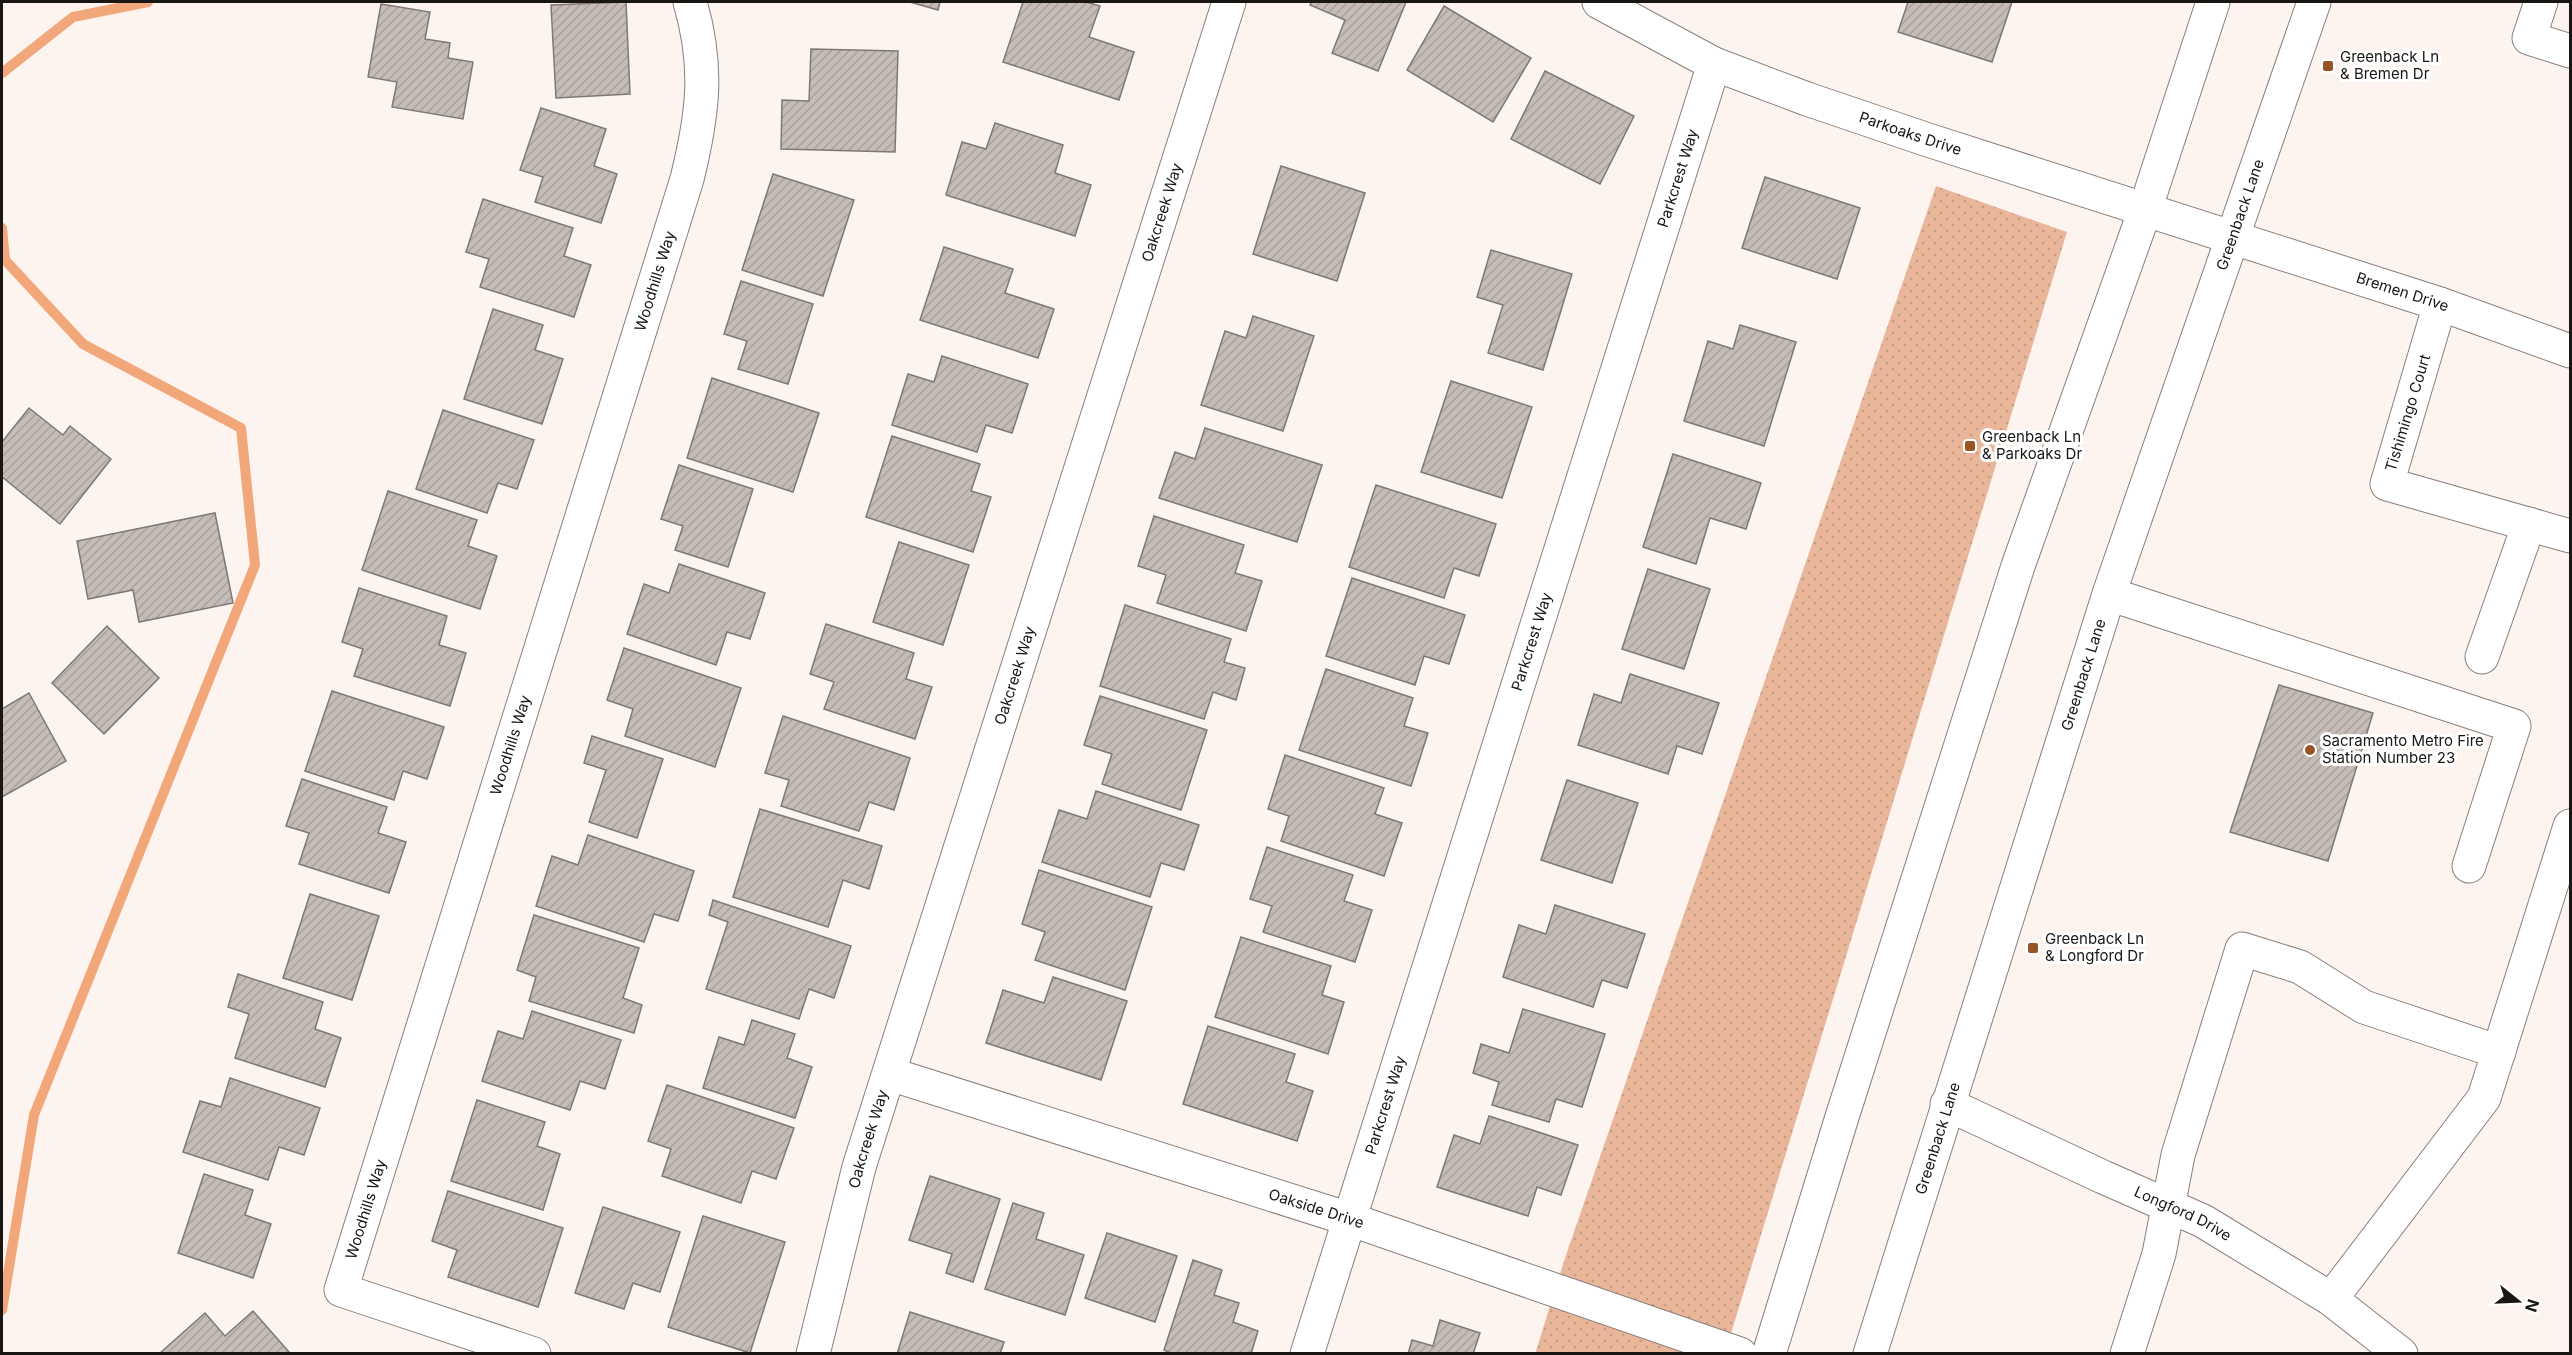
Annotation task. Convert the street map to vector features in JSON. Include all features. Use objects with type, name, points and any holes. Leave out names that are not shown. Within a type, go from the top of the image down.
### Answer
[{"type":"street","name":"Woodhills Way","points":[[534,1353],[341,1290],[687,179],[696,140],[704,80],[698,28],[690,2]]},
{"type":"street","name":"Oakcreek Way","points":[[813,1353],[860,1167],[1229,2]]},
{"type":"street","name":"Parkoaks Drive","points":[[1599,2],[1714,64],[1917,136],[2232,238]]},
{"type":"street","points":[[1769,1353],[2018,566],[2145,210],[2213,2]]},
{"type":"street","name":"Greenback Lane","points":[[1870,1353],[2109,594],[2314,2]]},
{"type":"street","points":[[2541,2],[2529,38],[2571,51]]},
{"type":"street","name":"Parkcrest Way","points":[[1307,1353],[1714,64]]},
{"type":"street","name":"Bremen Drive","points":[[2232,238],[2440,304],[2571,351]]},
{"type":"street","name":"Tishimingo Court","points":[[2440,304],[2387,484],[2571,536]]},
{"type":"street","points":[[2482,657],[2529,524]]},
{"type":"street","points":[[2109,594],[2514,726],[2469,866]]},
{"type":"street","points":[[2331,1299],[2484,1098],[2571,826]]},
{"type":"street","points":[[2127,1353],[2159,1254],[2178,1155],[2242,949],[2300,966],[2364,1007],[2499,1052]]},
{"type":"street","name":"Oakside Drive","points":[[890,1074],[1349,1219],[1740,1353]]},
{"type":"street","name":"Longford Drive","points":[[1947,1104],[2103,1178],[2170,1205],[2212,1226],[2331,1299],[2401,1353]]},
{"type":"shaded area","points":[[1936,186],[2067,232],[1725,1353],[1535,1354],[1566,1255]]},
{"type":"building","points":[[626,2],[630,94],[556,98],[551,5]]},
{"type":"building","points":[[910,2],[940,2],[938,10]]},
{"type":"building","points":[[1023,2],[1086,2],[1100,6],[1089,37],[1134,52],[1119,100],[1003,62]]},
{"type":"building","points":[[1312,2],[1406,2],[1378,71],[1332,53],[1345,20],[1310,5]]},
{"type":"building","points":[[1908,2],[2012,2],[1992,62],[1898,32]]},
{"type":"building","points":[[381,4],[430,12],[425,39],[450,43],[448,58],[473,62],[463,119],[392,107],[397,82],[368,77]]},
{"type":"building","points":[[1444,6],[1531,58],[1493,122],[1407,70]]},
{"type":"building","points":[[811,49],[898,51],[895,152],[781,149],[782,100],[809,101]]},
{"type":"building","points":[[1545,71],[1634,116],[1600,184],[1511,139]]},
{"type":"building","points":[[541,108],[606,129],[594,166],[617,174],[601,223],[535,202],[543,177],[520,170]]},
{"type":"building","points":[[995,123],[1063,145],[1055,173],[1091,185],[1075,236],[946,195],[962,142],[986,149]]},
{"type":"building","points":[[1281,166],[1365,193],[1337,281],[1253,254]]},
{"type":"building","points":[[773,174],[854,200],[823,296],[742,270]]},
{"type":"building","points":[[1765,177],[1860,208],[1837,279],[1742,248]]},
{"type":"building","points":[[483,199],[573,228],[564,256],[591,265],[574,317],[480,287],[489,259],[466,252]]},
{"type":"building","points":[[944,247],[1013,269],[1005,293],[1054,309],[1038,358],[920,320]]},
{"type":"building","points":[[1491,250],[1572,274],[1543,370],[1488,353],[1503,305],[1477,297]]},
{"type":"building","points":[[741,281],[813,304],[788,384],[738,369],[747,341],[724,334]]},
{"type":"building","points":[[493,309],[543,325],[535,350],[563,359],[542,424],[464,399]]},
{"type":"building","points":[[1253,316],[1314,336],[1283,431],[1201,405],[1225,331],[1246,338]]},
{"type":"building","points":[[1740,325],[1796,342],[1764,446],[1684,421],[1708,341],[1733,349]]},
{"type":"building","points":[[942,356],[1028,384],[1012,433],[986,425],[977,452],[892,425],[908,374],[934,382]]},
{"type":"building","points":[[712,378],[819,413],[793,492],[687,458]]},
{"type":"building","points":[[1451,381],[1532,407],[1502,498],[1421,472]]},
{"type":"building","points":[[29,408],[63,435],[70,426],[111,459],[60,524],[2,477],[2,442]]},
{"type":"building","points":[[443,410],[534,440],[517,489],[498,483],[487,513],[416,489]]},
{"type":"building","points":[[1205,428],[1322,465],[1297,542],[1159,498],[1175,452],[1195,459]]},
{"type":"building","points":[[892,436],[980,464],[971,491],[991,497],[973,552],[866,517]]},
{"type":"building","points":[[1673,454],[1761,483],[1746,529],[1710,518],[1696,564],[1643,547]]},
{"type":"building","points":[[679,465],[753,489],[728,567],[675,550],[683,526],[661,519]]},
{"type":"building","points":[[1376,485],[1496,524],[1479,576],[1454,568],[1444,598],[1349,567]]},
{"type":"building","points":[[388,491],[477,520],[468,546],[497,556],[480,609],[362,570]]},
{"type":"building","points":[[215,513],[233,603],[139,622],[133,590],[88,599],[77,541]]},
{"type":"building","points":[[1154,516],[1244,545],[1235,573],[1262,581],[1246,631],[1157,603],[1166,575],[1138,566]]},
{"type":"building","points":[[899,542],[969,565],[943,645],[873,622]]},
{"type":"building","points":[[679,564],[765,593],[750,639],[727,632],[716,665],[627,634],[644,584],[669,593]]},
{"type":"building","points":[[1648,569],[1710,589],[1684,669],[1622,649]]},
{"type":"building","points":[[1352,578],[1465,615],[1449,664],[1424,656],[1415,685],[1326,656]]},
{"type":"building","points":[[359,588],[447,616],[439,645],[466,653],[450,706],[354,676],[363,649],[342,642]]},
{"type":"building","points":[[1125,605],[1231,639],[1224,662],[1245,668],[1236,700],[1213,692],[1204,719],[1100,686]]},
{"type":"building","points":[[826,624],[914,653],[906,679],[932,687],[915,739],[824,709],[834,682],[810,674]]},
{"type":"building","points":[[107,626],[159,678],[104,734],[52,683]]},
{"type":"building","points":[[624,648],[741,688],[715,767],[625,736],[633,709],[607,700]]},
{"type":"building","points":[[1326,669],[1413,698],[1404,726],[1428,733],[1411,786],[1299,750]]},
{"type":"building","points":[[1630,674],[1719,703],[1702,754],[1677,746],[1668,774],[1578,745],[1594,694],[1621,703]]},
{"type":"building","name":"Sacramento Metro Fire Station Number 23","points":[[2279,685],[2373,713],[2328,861],[2230,832]]},
{"type":"building","points":[[332,691],[444,727],[427,779],[403,771],[394,800],[305,771]]},
{"type":"building","points":[[29,693],[66,761],[2,797],[2,709]]},
{"type":"building","points":[[1100,696],[1207,730],[1181,810],[1102,784],[1112,754],[1084,745]]},
{"type":"building","points":[[783,716],[910,758],[894,810],[869,802],[859,831],[781,806],[789,780],[765,773]]},
{"type":"building","points":[[592,736],[663,759],[637,838],[589,822],[606,770],[584,763]]},
{"type":"building","points":[[1285,755],[1384,788],[1375,814],[1402,823],[1384,876],[1281,841],[1289,816],[1268,809]]},
{"type":"building","points":[[302,779],[387,807],[378,833],[406,842],[389,893],[299,864],[309,833],[286,826]]},
{"type":"building","points":[[1567,780],[1638,803],[1612,883],[1541,860]]},
{"type":"building","points":[[1096,791],[1199,825],[1184,870],[1161,863],[1150,897],[1042,862],[1059,810],[1087,819]]},
{"type":"building","points":[[760,809],[882,846],[869,889],[843,880],[828,927],[733,897]]},
{"type":"building","points":[[588,835],[694,871],[678,921],[654,914],[644,942],[536,906],[552,856],[578,865]]},
{"type":"building","points":[[1267,847],[1353,875],[1344,901],[1372,910],[1355,962],[1263,932],[1272,906],[1250,899]]},
{"type":"building","points":[[1039,870],[1152,907],[1125,990],[1035,960],[1045,932],[1022,924]]},
{"type":"building","points":[[310,894],[379,916],[352,1000],[283,978]]},
{"type":"building","points":[[713,900],[851,946],[834,998],[809,989],[799,1019],[706,989],[728,922],[709,915]]},
{"type":"building","points":[[1555,905],[1645,934],[1627,988],[1602,980],[1593,1007],[1503,977],[1519,925],[1546,934]]},
{"type":"building","points":[[534,915],[639,948],[623,998],[642,1005],[634,1033],[529,1001],[536,977],[517,970]]},
{"type":"building","points":[[1241,937],[1331,966],[1322,995],[1344,1002],[1328,1054],[1215,1017]]},
{"type":"building","points":[[238,974],[323,1002],[315,1029],[341,1038],[325,1087],[235,1058],[249,1014],[228,1007]]},
{"type":"building","points":[[1053,977],[1127,1001],[1101,1080],[986,1043],[1003,990],[1044,1003]]},
{"type":"building","points":[[1523,1009],[1605,1034],[1582,1107],[1556,1099],[1549,1122],[1492,1105],[1499,1082],[1473,1073],[1481,1044],[1509,1053]]},
{"type":"building","points":[[532,1011],[621,1040],[605,1089],[580,1081],[570,1110],[482,1081],[498,1031],[523,1039]]},
{"type":"building","points":[[752,1020],[795,1034],[787,1058],[812,1067],[795,1118],[703,1088],[719,1037],[744,1045]]},
{"type":"building","points":[[1208,1026],[1295,1054],[1286,1082],[1313,1091],[1297,1141],[1183,1104]]},
{"type":"building","points":[[230,1078],[320,1108],[304,1155],[279,1147],[268,1180],[183,1152],[200,1101],[221,1107]]},
{"type":"building","points":[[667,1085],[794,1128],[776,1179],[752,1171],[741,1203],[662,1176],[671,1149],[648,1141]]},
{"type":"building","points":[[477,1100],[545,1122],[537,1146],[560,1154],[543,1210],[451,1181]]},
{"type":"building","points":[[1489,1116],[1578,1145],[1561,1195],[1537,1187],[1528,1216],[1437,1187],[1454,1135],[1480,1144]]},
{"type":"building","points":[[204,1174],[253,1190],[245,1215],[271,1224],[253,1278],[178,1253]]},
{"type":"building","points":[[930,1176],[1000,1199],[973,1282],[946,1273],[952,1254],[909,1240]]},
{"type":"building","points":[[448,1191],[563,1228],[538,1307],[448,1277],[457,1250],[432,1241]]},
{"type":"building","points":[[1013,1203],[1044,1213],[1036,1239],[1084,1255],[1065,1315],[985,1289]]},
{"type":"building","points":[[603,1207],[680,1232],[660,1292],[633,1283],[624,1309],[575,1293]]},
{"type":"building","points":[[703,1216],[785,1242],[750,1353],[668,1327]]},
{"type":"building","points":[[1107,1233],[1177,1256],[1155,1322],[1085,1298]]},
{"type":"building","points":[[1193,1260],[1222,1270],[1214,1295],[1239,1303],[1233,1322],[1258,1331],[1251,1354],[1173,1354],[1164,1350]]},
{"type":"building","points":[[253,1311],[289,1352],[287,1354],[159,1354],[205,1313],[225,1336]]},
{"type":"building","points":[[910,1312],[1004,1342],[1000,1354],[897,1354]]},
{"type":"building","points":[[1440,1320],[1480,1333],[1473,1354],[1408,1354],[1412,1340],[1433,1346]]},
{"type":"waterway","points":[[2,73],[73,17],[148,2]]},
{"type":"waterway","points":[[2,228],[5,260],[83,344],[241,428],[255,565],[34,1115],[2,1310]]},
{"type":"place","name":"Greenback Ln & Bremen Dr","points":[[2328,66]]},
{"type":"place","name":"Greenback Ln & Parkoaks Dr","points":[[1970,446]]},
{"type":"place","name":"Sacramento Metro Fire Station Number 23","points":[[2310,750]]},
{"type":"place","name":"Greenback Ln & Longford Dr","points":[[2033,948]]}]
